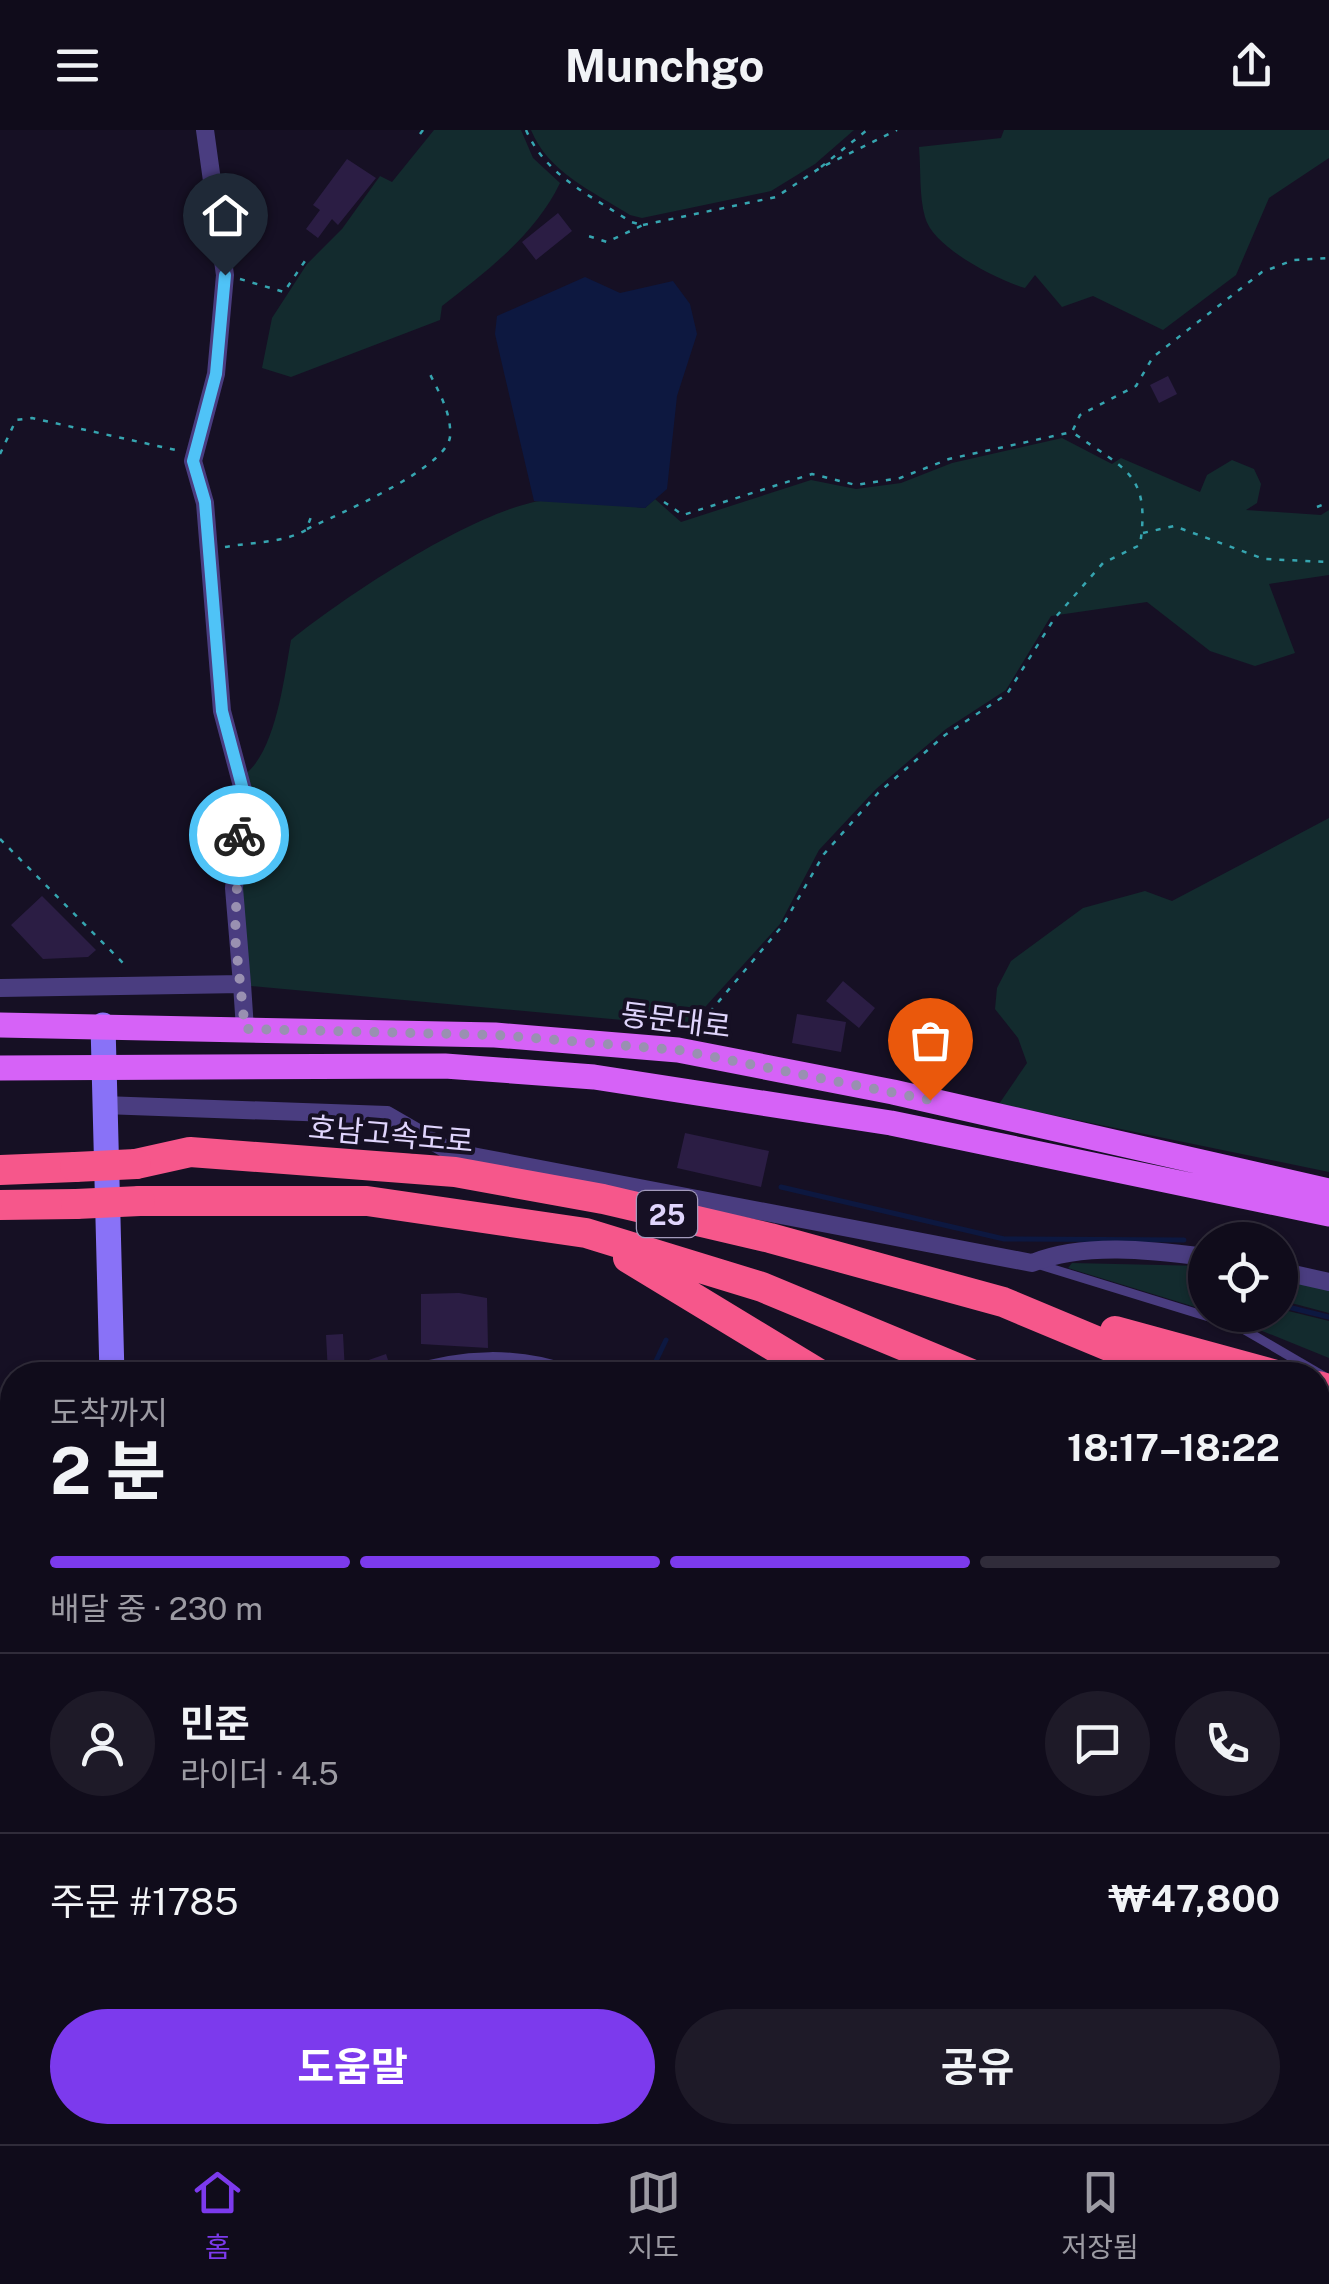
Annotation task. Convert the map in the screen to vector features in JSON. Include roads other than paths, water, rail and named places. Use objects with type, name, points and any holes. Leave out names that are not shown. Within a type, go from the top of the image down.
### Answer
[{"type":"highway","name":"호남고속도로","points":[[0,1170],[136,1164],[190,1152],[455,1172],[604,1199],[770,1238],[1228,1362]]},
{"type":"highway","name":"25","points":[[0,1206],[140,1201],[367,1201],[586,1233],[762,1287],[943,1362]]},
{"type":"highway","points":[[586,1233],[799,1362]]},
{"type":"highway","name":"호남고속도로","points":[[770,1238],[1003,1302],[1147,1362]]},
{"type":"main road","name":"동문대로","points":[[0,1026],[496,1035],[678,1050],[893,1092],[1329,1192]]},
{"type":"main road","points":[[0,1068],[445,1066],[594,1077],[891,1123],[1329,1214]]},
{"type":"street","points":[[205,130],[225,275],[216,374],[193,461],[205,502],[222,711],[243,790],[234,888],[245,1029]]},
{"type":"street","points":[[0,988],[242,984]]},
{"type":"street","points":[[103,1025],[112,1362]]},
{"type":"street","points":[[104,1104],[388,1114],[450,1152],[1032,1262],[1053,1254],[1151,1250],[1188,1255]]},
{"type":"street","points":[[1298,1275],[1329,1282]]},
{"type":"street","points":[[479,1362],[513,1362]]},
{"type":"lane","points":[[1032,1262],[1238,1326],[1300,1362]]},
{"type":"water","points":[[585,277],[620,293],[673,281],[690,304],[697,334],[677,396],[667,489],[645,508],[534,501],[495,334],[497,316]]},
{"type":"waterway","points":[[781,1187],[1004,1239],[1184,1240]]},
{"type":"waterway","points":[[1298,1309],[1329,1317]]},
{"type":"waterway","points":[[655,1362],[666,1340]]}]
